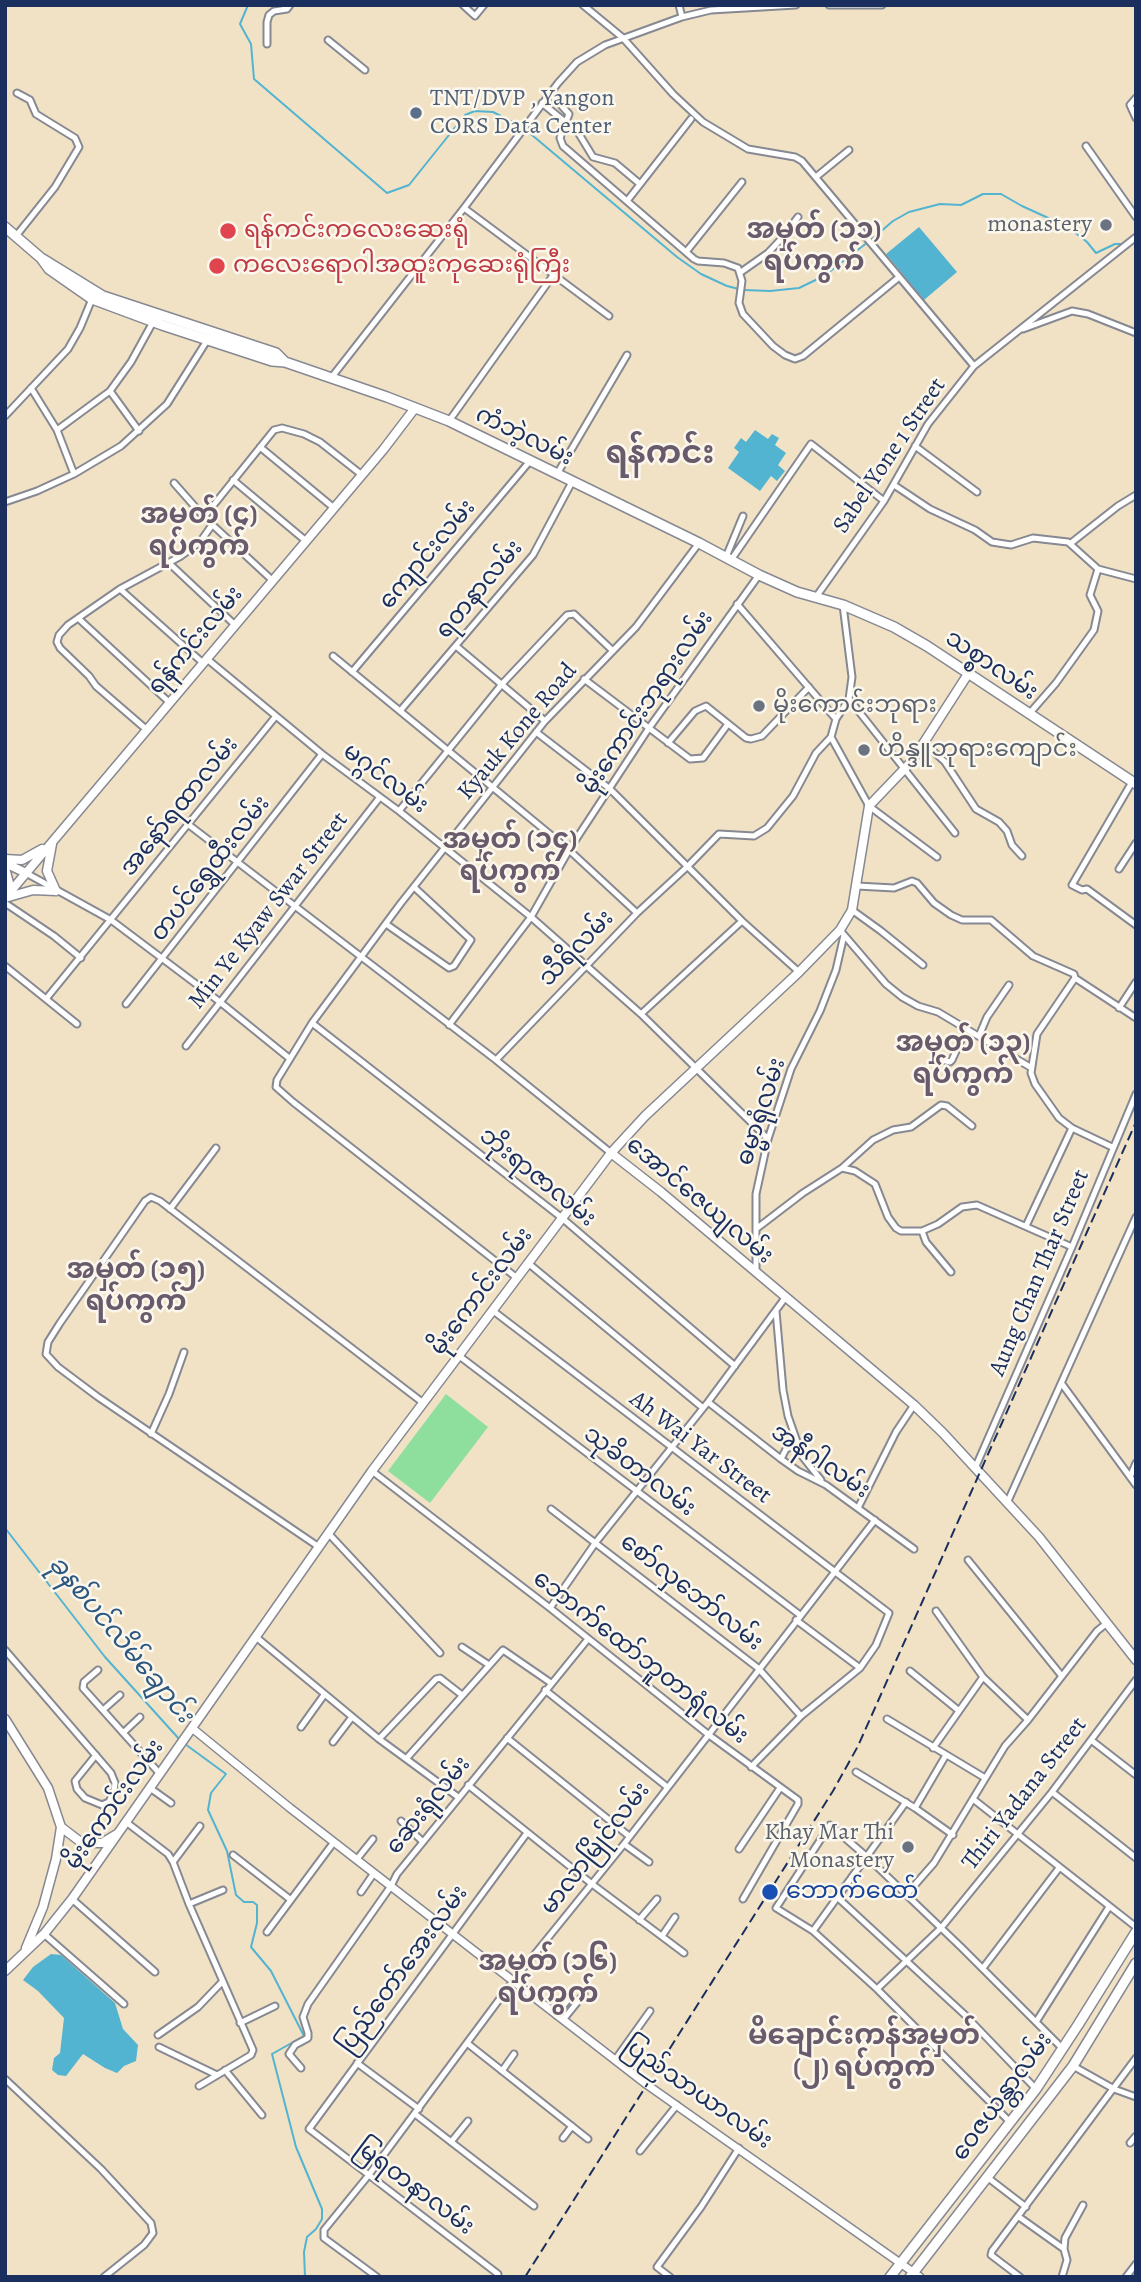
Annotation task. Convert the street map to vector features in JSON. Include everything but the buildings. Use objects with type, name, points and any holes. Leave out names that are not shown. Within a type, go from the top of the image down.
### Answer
[{"type":"main road","name":"ကံဘဲ့လမ်း","points":[[5,228],[41,258],[103,296],[160,321]]},
{"type":"main road","name":"ကံဘဲ့လမ်း","points":[[41,258],[49,269],[92,299],[276,353],[285,362],[449,421],[699,543],[758,575],[816,598]]},
{"type":"main road","name":"ရန်ကင်းလမ်း","points":[[5,898],[415,408]]},
{"type":"main road","name":"သစ္စာလမ်း","points":[[816,598],[843,605],[903,632],[1134,783]]},
{"type":"main road","points":[[869,806],[925,744],[968,674]]},
{"type":"main road","name":"မိုးကောင်းလမ်း","points":[[24,1951],[44,1934],[72,1899],[372,1471],[611,1153],[645,1116],[842,932],[852,911],[869,806]]},
{"type":"main road","points":[[5,863],[22,860],[53,841]]},
{"type":"main road","points":[[5,898],[33,890],[56,891],[47,871],[53,841]]},
{"type":"main road","points":[[5,863],[26,873]]},
{"type":"main road","points":[[5,863],[9,883],[5,898]]},
{"type":"main road","name":"အောင်ဇေယျလမ်း","points":[[611,1153],[915,1405],[1008,1501],[1136,1660]]},
{"type":"main road","points":[[5,1719],[48,1788],[61,1827],[56,1859],[43,1907],[24,1951],[5,1971]]},
{"type":"main road","points":[[61,1827],[82,1843],[102,1843],[119,1832]]},
{"type":"main road","name":"ဝေဇယန္တာလမ်း","points":[[890,2277],[1036,2089],[1079,2025],[1136,1929]]},
{"type":"main road","name":"ဝေဇယန္တာလမ်း","points":[[915,2275],[1073,2066],[1136,1963]]},
{"type":"main road","points":[[1079,2025],[1093,2034]]},
{"type":"street","points":[[267,44],[269,15],[287,9],[290,5]]},
{"type":"street","points":[[463,5],[475,16],[484,5]]},
{"type":"street","points":[[583,5],[623,38],[664,85],[703,122],[748,149],[795,157],[802,161],[974,366]]},
{"type":"street","points":[[678,5],[682,16]]},
{"type":"street","points":[[331,378],[542,103],[577,62],[623,38],[682,16],[711,10],[796,5]]},
{"type":"street","points":[[829,5],[881,6]]},
{"type":"street","points":[[328,40],[365,70]]},
{"type":"street","points":[[16,236],[55,187],[79,147],[75,138],[36,114],[30,100],[18,93]]},
{"type":"street","points":[[550,93],[569,114],[560,138],[563,146],[698,261],[724,263],[741,272]]},
{"type":"street","points":[[1136,98],[1130,105],[1136,118]]},
{"type":"street","points":[[542,103],[565,122]]},
{"type":"street","points":[[626,201],[691,119]]},
{"type":"street","points":[[576,128],[593,157],[615,163],[640,184]]},
{"type":"street","points":[[1086,146],[1136,217]]},
{"type":"street","points":[[816,177],[849,150]]},
{"type":"street","points":[[686,251],[742,182]]},
{"type":"street","points":[[464,208],[609,316]]},
{"type":"street","points":[[741,272],[768,253],[798,218]]},
{"type":"street","name":"Sabel Yone 1 Street","points":[[816,598],[884,501],[928,424],[974,366],[1136,237]]},
{"type":"street","points":[[741,272],[739,303],[743,314],[773,346],[795,359],[803,356],[898,278]]},
{"type":"street","points":[[449,421],[554,274]]},
{"type":"street","points":[[5,416],[68,349],[92,299]]},
{"type":"street","points":[[1017,332],[1072,311],[1088,314],[1136,333]]},
{"type":"street","points":[[57,430],[110,391],[160,321]]},
{"type":"street","points":[[5,502],[74,474],[121,446],[167,404],[209,335]]},
{"type":"street","points":[[557,474],[627,355]]},
{"type":"street","points":[[32,388],[57,430],[74,474]]},
{"type":"street","points":[[110,391],[139,431]]},
{"type":"street","points":[[204,517],[274,430],[282,428],[320,442],[362,474]]},
{"type":"street","points":[[729,559],[811,444],[884,501]]},
{"type":"street","points":[[915,446],[977,492]]},
{"type":"street","points":[[260,447],[334,508]]},
{"type":"street","name":"ကျောင်းလမ်း","points":[[352,672],[530,461]]},
{"type":"street","points":[[233,480],[306,541]]},
{"type":"street","points":[[174,482],[204,517],[272,580]]},
{"type":"street","name":"ရတနာလမ်း","points":[[400,711],[540,546],[572,482]]},
{"type":"street","points":[[894,485],[930,509],[975,530],[992,542],[1011,545],[1033,538],[1070,543],[1087,562],[1098,569],[1136,579]]},
{"type":"street","points":[[1070,543],[1136,495]]},
{"type":"street","points":[[729,559],[743,516]]},
{"type":"street","points":[[147,730],[96,686],[60,648],[57,642],[59,635],[78,618],[120,589],[169,563],[200,542],[212,525]]},
{"type":"street","name":"Kyauk Kone Road","points":[[517,1278],[276,1087],[289,1058],[312,1023],[445,847],[545,720],[652,606],[699,543]]},
{"type":"street","points":[[169,563],[234,625]]},
{"type":"street","points":[[1029,714],[1056,683],[1094,629],[1098,611],[1090,595],[1098,569]]},
{"type":"street","name":"မိုးကောင်းဘုရားလမ်း","points":[[449,1025],[531,917],[569,850],[649,728],[758,575]]},
{"type":"street","name":"မဂ္ဂင်လမ်း","points":[[120,589],[205,661],[531,917],[641,1014],[768,1139]]},
{"type":"street","points":[[737,604],[836,719]]},
{"type":"street","points":[[843,605],[852,677],[849,699],[836,719],[831,737],[869,806],[937,857]]},
{"type":"street","points":[[399,811],[502,684],[568,614],[576,616],[613,650]]},
{"type":"street","points":[[78,618],[170,703]]},
{"type":"street","points":[[456,646],[545,720]]},
{"type":"street","points":[[333,656],[569,850],[636,913]]},
{"type":"street","points":[[584,679],[690,759],[703,758],[728,724]]},
{"type":"street","points":[[668,743],[695,711],[706,706],[746,737],[751,739],[762,736],[809,687]]},
{"type":"street","points":[[849,699],[955,833]]},
{"type":"street","name":"အနော်ရထာလမ်း","points":[[46,999],[276,716]]},
{"type":"street","points":[[536,732],[610,789],[742,921],[800,972]]},
{"type":"street","name":"သီရိလမ်း","points":[[496,1060],[636,913],[719,834],[754,836],[767,828],[793,796],[816,753],[831,737]]},
{"type":"street","points":[[925,744],[945,762],[976,808],[999,822],[1007,831],[1012,845],[1022,856]]},
{"type":"street","name":"တပင်ရွှေထီးလမ်း","points":[[126,1004],[322,754]]},
{"type":"street","points":[[1134,783],[1072,885],[1087,889],[1136,925]]},
{"type":"street","name":"Min Ye Kyaw Swar Street","points":[[186,1046],[380,797]]},
{"type":"street","name":"အောင်ဇေယျလမ်း","points":[[189,825],[496,1060],[611,1153]]},
{"type":"street","points":[[1119,869],[1136,843]]},
{"type":"street","points":[[26,873],[111,920],[289,1058]]},
{"type":"street","points":[[857,886],[894,888],[912,881],[917,883],[934,903],[951,915],[962,920],[991,920],[1034,956],[1074,975],[1136,1018]]},
{"type":"street","points":[[386,924],[449,968],[454,967],[470,944],[469,936],[414,887]]},
{"type":"street","points":[[5,903],[81,958]]},
{"type":"street","points":[[852,911],[923,965]]},
{"type":"street","points":[[641,1014],[742,921]]},
{"type":"street","points":[[842,932],[886,984],[902,997],[918,1006],[938,1012],[1030,1067]]},
{"type":"street","name":"ဓမ္မာရုံလမ်း","points":[[756,1273],[756,1194],[768,1139],[791,1069],[820,1011],[836,970],[842,932]]},
{"type":"street","points":[[5,967],[77,1024]]},
{"type":"street","points":[[1075,978],[1037,1034],[1035,1056],[1030,1067],[1035,1084],[1053,1112],[1072,1128],[1112,1147]]},
{"type":"street","points":[[1119,1008],[1136,982]]},
{"type":"street","points":[[979,1036],[987,1017],[1009,985]]},
{"type":"street","name":"ဘိုးရာဇာလမ်း","points":[[312,1023],[562,1218],[736,1366]]},
{"type":"street","points":[[938,1059],[950,1062],[952,1060],[966,1029]]},
{"type":"street","name":"Aung Chan Thar Street","points":[[976,1466],[1136,1094]]},
{"type":"street","points":[[756,1229],[842,1168],[873,1140],[893,1130],[907,1129],[942,1105],[972,1126]]},
{"type":"street","points":[[1026,1227],[1072,1128]]},
{"type":"street","points":[[170,1209],[216,1148]]},
{"type":"street","points":[[842,1168],[858,1173],[877,1187],[888,1217],[901,1231],[922,1231],[969,1205],[977,1205],[1072,1247]]},
{"type":"street","points":[[319,1547],[151,1434],[58,1367],[47,1354],[48,1342],[60,1323],[145,1201],[151,1197],[170,1209],[422,1402]]},
{"type":"street","points":[[1008,1501],[1136,1217]]},
{"type":"street","points":[[922,1231],[926,1242],[951,1272]]},
{"type":"street","points":[[528,1263],[703,1408]]},
{"type":"street","points":[[550,1608],[596,1542],[736,1366],[785,1298]]},
{"type":"street","name":"Ah Wai Yar Street","points":[[492,1310],[889,1613],[876,1645],[860,1668]]},
{"type":"street","points":[[776,1311],[783,1390],[797,1445],[811,1470],[826,1485]]},
{"type":"street","points":[[151,1434],[170,1394],[184,1352]]},
{"type":"street","name":"သုခိတာလမ်း","points":[[458,1355],[798,1617],[860,1668]]},
{"type":"street","points":[[1062,1384],[1136,1485]]},
{"type":"street","name":"အနီဂါလမ်း","points":[[708,1402],[781,1459],[826,1485],[914,1549]]},
{"type":"street","points":[[858,1508],[896,1433],[915,1405]]},
{"type":"street","points":[[781,1459],[786,1450],[797,1445]]},
{"type":"street","points":[[1130,1477],[1136,1463]]},
{"type":"street","name":"ဘောက်ထော်ဘူတာရုံလမ်း","points":[[372,1471],[709,1735],[798,1800],[799,1804],[743,1899]]},
{"type":"street","name":"စော်လှဘော်လမ်း","points":[[551,1509],[758,1668],[801,1716]]},
{"type":"street","name":"မာလာမြိုင်လမ်း","points":[[377,2276],[322,2234],[513,1982],[624,1844],[666,1786],[709,1735],[874,1520]]},
{"type":"street","points":[[328,1534],[440,1653]]},
{"type":"street","points":[[968,1560],[1061,1675]]},
{"type":"street","points":[[936,1611],[983,1677],[1028,1720]]},
{"type":"street","points":[[906,1895],[934,1863],[953,1835],[1004,1746],[1028,1720],[1097,1631],[1107,1623]]},
{"type":"street","points":[[256,1637],[379,1739],[458,1797]]},
{"type":"street","name":"ဆေးရုံလမ်း","points":[[301,2068],[289,2054],[295,2045],[308,2038],[303,2017],[308,2004],[397,1874],[588,1639]]},
{"type":"street","points":[[462,1647],[489,1665]]},
{"type":"street","points":[[5,1650],[96,1755],[111,1773],[115,1783],[110,1802],[102,1805],[85,1798],[77,1789],[75,1781],[96,1755]]},
{"type":"street","points":[[406,1759],[500,1652],[507,1651],[551,1683]]},
{"type":"street","points":[[751,1767],[801,1716],[860,1668]]},
{"type":"street","points":[[98,1670],[84,1682],[83,1688],[160,1774]]},
{"type":"street","points":[[910,1671],[958,1710]]},
{"type":"street","points":[[933,1748],[983,1677]]},
{"type":"street","points":[[379,1739],[436,1679],[440,1678],[462,1695]]},
{"type":"street","name":"Thiri Yadana Street","points":[[877,1989],[941,1928],[1052,1792],[1136,1680]]},
{"type":"street","points":[[545,1690],[666,1786]]},
{"type":"street","points":[[103,1710],[120,1695]]},
{"type":"street","points":[[301,1727],[324,1695]]},
{"type":"street","points":[[123,1733],[141,1717]]},
{"type":"street","points":[[333,1742],[352,1717]]},
{"type":"street","points":[[887,1719],[985,1778]]},
{"type":"street","name":"ပြည်သာယာလမ်း","points":[[192,1728],[615,2060],[901,2262],[915,2275]]},
{"type":"street","points":[[507,1738],[629,1836]]},
{"type":"street","points":[[1091,1740],[1136,1775]]},
{"type":"street","points":[[915,1808],[946,1755]]},
{"type":"street","points":[[856,1772],[953,1835]]},
{"type":"street","points":[[468,1785],[684,1954]]},
{"type":"street","points":[[150,1788],[171,1803]]},
{"type":"street","points":[[740,1849],[780,1788]]},
{"type":"street","points":[[1052,1792],[1136,1858]]},
{"type":"street","points":[[973,1799],[1136,1929]]},
{"type":"street","points":[[813,1931],[905,1802]]},
{"type":"street","points":[[401,1821],[423,1842]]},
{"type":"street","points":[[126,1822],[168,1854],[173,1861],[253,2053],[199,2086]]},
{"type":"street","points":[[1010,2122],[877,1989],[813,1931],[776,1908],[830,1825],[983,1968],[1063,2049]]},
{"type":"street","points":[[173,1861],[200,1826]]},
{"type":"street","name":"ပြည်တော်အေးလမ်း","points":[[309,2129],[527,1833]]},
{"type":"street","points":[[357,1859],[373,1839]]},
{"type":"street","points":[[267,1932],[334,1842]]},
{"type":"street","points":[[624,1844],[649,1862]]},
{"type":"street","points":[[233,1855],[291,1900]]},
{"type":"street","points":[[983,1968],[1059,1868]]},
{"type":"street","points":[[361,1892],[374,1873]]},
{"type":"street","points":[[189,1904],[223,1890]]},
{"type":"street","points":[[837,1897],[964,2014],[1036,2089]]},
{"type":"street","points":[[72,1899],[155,1972]]},
{"type":"street","points":[[639,1920],[657,1899]]},
{"type":"street","points":[[1036,2022],[1108,1907]]},
{"type":"street","points":[[662,1937],[675,1917]]},
{"type":"street","points":[[44,1934],[124,2004]]},
{"type":"street","points":[[158,2035],[198,2007],[222,1982]]},
{"type":"street","points":[[564,2020],[584,1994]]},
{"type":"street","points":[[556,2015],[571,1996]]},
{"type":"street","points":[[240,2023],[275,2006]]},
{"type":"street","points":[[615,2060],[650,2011]]},
{"type":"street","points":[[467,2043],[588,2139]]},
{"type":"street","points":[[159,2047],[217,2075]]},
{"type":"street","points":[[502,2071],[514,2054]]},
{"type":"street","points":[[1020,2277],[991,2255],[1136,2058]]},
{"type":"street","points":[[357,2063],[451,2142],[534,2206]]},
{"type":"street","points":[[1073,2066],[1114,2090],[1136,2096]]},
{"type":"street","points":[[225,2070],[262,2115]]},
{"type":"street","points":[[5,2078],[93,2161],[151,2223],[153,2233],[144,2245],[104,2277]]},
{"type":"street","points":[[640,2151],[677,2105]]},
{"type":"street","points":[[451,2142],[468,2121]]},
{"type":"street","points":[[563,2138],[572,2126]]},
{"type":"street","name":"မြရတနာလမ်း","points":[[309,2129],[498,2274]]},
{"type":"street","points":[[1130,2143],[1136,2136]]},
{"type":"street","points":[[670,2277],[657,2267],[701,2207],[739,2147]]},
{"type":"street","points":[[987,2177],[1026,2207]]},
{"type":"street","points":[[1062,2277],[1067,2260],[1064,2249],[1069,2231],[1083,2205]]},
{"type":"street","points":[[1019,2217],[1064,2249]]},
{"type":"street","points":[[1126,2277],[1136,2264]]},
{"type":"green space","points":[[446,1394],[488,1427],[430,1503],[388,1471]]},
{"type":"water","points":[[919,227],[957,272],[924,300],[886,254]]},
{"type":"water","points":[[755,430],[768,439],[772,434],[779,438],[775,445],[786,453],[778,465],[785,471],[777,481],[771,476],[760,491],[728,468],[739,452],[734,448],[741,438],[746,442]]},
{"type":"water","points":[[51,1954],[61,1955],[115,2003],[123,2029],[138,2045],[136,2061],[124,2066],[117,2073],[83,2054],[66,2076],[58,2075],[52,2070],[54,2058],[60,2053],[64,2018],[38,1991],[23,1980],[33,1967]]},
{"type":"waterway","points":[[248,5],[240,24],[251,44],[254,79],[387,193],[409,185],[465,115],[475,111],[493,112],[522,127]]},
{"type":"waterway","points":[[526,130],[677,257],[701,274],[739,289]]},
{"type":"waterway","points":[[872,239],[893,221],[909,212],[940,204],[961,205],[983,194],[1001,194],[1068,227],[1096,253],[1115,244],[1124,244]]},
{"type":"waterway","points":[[744,290],[799,288],[824,276],[868,242]]},
{"type":"waterway","name":"ခုနစ်ပင်လိမ်ချောင်း","points":[[5,1528],[105,1657],[180,1740]]},
{"type":"waterway","name":"ခုနစ်ပင်လိမ်ချောင်း","points":[[185,1744],[226,1774],[211,1793],[208,1810],[227,1851],[236,1895],[244,1902],[257,1905],[257,1923],[251,1947],[271,1971],[304,2036],[272,2054],[296,2147],[322,2209],[322,2219],[307,2237],[304,2252],[305,2277]]},
{"type":"railway","points":[[525,2277],[833,1791],[858,1746],[1136,1122]]},
{"type":"place","name":"TNT/DVP , Yangon CORS Data Center","points":[[416,113]]},
{"type":"place","name":"monastery","points":[[1106,225]]},
{"type":"place","name":"ရန်ကင်းကလေးဆေးရုံ","points":[[228,231]]},
{"type":"place","name":"ကလေးရောဂါအထူးကုဆေးရုံကြီး","points":[[217,266]]},
{"type":"place","name":"မိုးကောင်းဘုရား","points":[[759,706]]},
{"type":"place","name":"ဟိန္ဒူဘုရားကျောင်း","points":[[864,750]]},
{"type":"place","name":"Khay Mar Thi Monastery","points":[[908,1847]]},
{"type":"place","name":"ဘောက်ထော်","points":[[770,1892]]},
{"type":"district","name":"အမှတ် (၁၁) ရပ်ကွက်","points":[[814,247]]},
{"type":"district","name":"ရန်ကင်း","points":[[660,455]]},
{"type":"district","name":"အမှတ် (၄) ရပ်ကွက်","points":[[199,532]]},
{"type":"district","name":"အမှတ် (၁၄) ရပ်ကွက်","points":[[510,857]]},
{"type":"district","name":"အမှတ် (၁၃) ရပ်ကွက်","points":[[963,1060]]},
{"type":"district","name":"အမှတ် (၁၅) ရပ်ကွက်","points":[[136,1287]]},
{"type":"district","name":"အမှတ် (၁၆) ရပ်ကွက်","points":[[548,1979]]},
{"type":"district","name":"မိချောင်းကန်အမှတ် (၂) ရပ်ကွက်","points":[[864,2053]]}]
